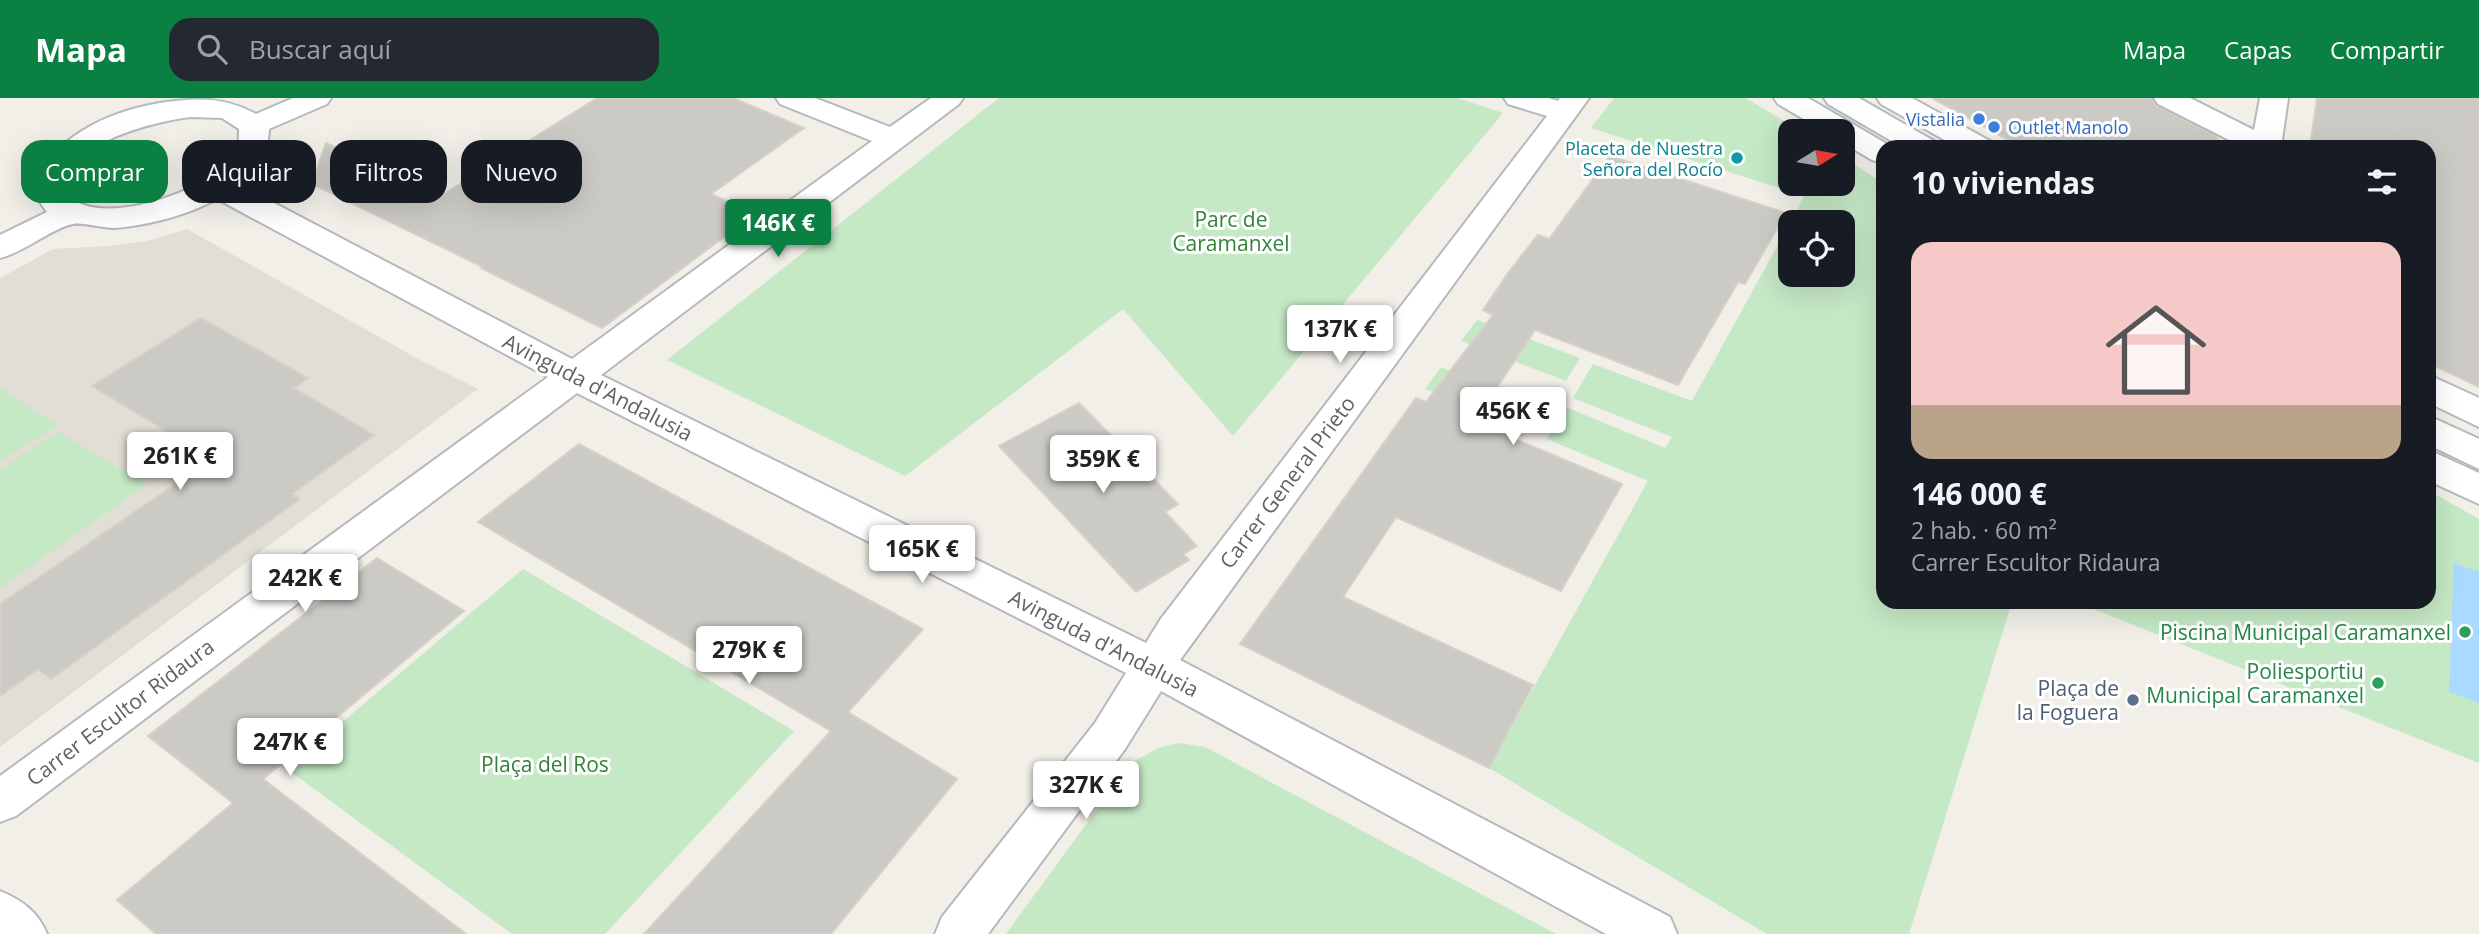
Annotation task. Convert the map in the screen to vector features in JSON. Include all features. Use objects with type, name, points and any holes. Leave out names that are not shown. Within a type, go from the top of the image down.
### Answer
[{"type":"street","points":[[254,125],[317,98]]},
{"type":"street","points":[[790,98],[893,139]]},
{"type":"street","name":"Carrer Escultor Ridaura","points":[[0,802],[949,98]]},
{"type":"street","points":[[1518,98],[1570,105]]},
{"type":"street","points":[[1788,98],[1876,150]]},
{"type":"street","points":[[1838,98],[1911,140]]},
{"type":"street","points":[[1891,98],[1966,140]]},
{"type":"street","points":[[2168,98],[2252,140]]},
{"type":"street","points":[[2267,140],[2274,98]]},
{"type":"street","name":"Carrer General Prieto","points":[[959,934],[1110,736],[1175,632],[1570,105]]},
{"type":"street","points":[[182,201],[139,215],[89,217],[69,213],[56,205],[50,195],[49,183],[66,157],[101,133],[146,115],[191,108],[228,110],[254,125],[256,140]]},
{"type":"street","name":"Avinguda d'Andalusia","points":[[248,203],[576,377],[1154,667],[1653,934]]},
{"type":"street","points":[[0,248],[69,213]]},
{"type":"street","points":[[2436,392],[2479,414]]},
{"type":"street","points":[[2436,433],[2479,455]]},
{"type":"street","points":[[2436,468],[2479,490]]},
{"type":"street","points":[[0,914],[23,934]]},
{"type":"shaded area","points":[[187,229],[422,361],[478,389],[0,747],[0,278],[53,249],[148,241]]},
{"type":"green space","name":"Parc de Caramanxel","points":[[999,98],[1458,98],[1503,113],[1233,436],[1123,309],[905,476],[667,360]]},
{"type":"green space","points":[[1614,98],[1746,98],[1781,119],[1778,119],[1778,188],[1591,128]]},
{"type":"green space","points":[[1855,165],[1876,178],[1876,609],[2010,609],[1909,934],[1767,934],[1489,768],[1648,481],[1547,439],[1566,407],[1665,448],[1672,437],[1573,398],[1593,364],[1692,401],[1778,245],[1778,287],[1855,287],[1855,210],[1797,210],[1804,196],[1855,196]]},
{"type":"green space","points":[[1477,320],[1580,358],[1566,381],[1461,341]]},
{"type":"green space","points":[[1441,367],[1547,409],[1532,433],[1425,389]]},
{"type":"green space","points":[[0,388],[57,426],[0,461]]},
{"type":"green space","points":[[58,432],[147,484],[0,588],[0,470]]},
{"type":"green space","name":"Poliesportiu Municipal Caramanxel","points":[[2436,495],[2479,519],[2479,763],[2094,609],[2436,609]]},
{"type":"green space","name":"Plaça del Ros","points":[[523,569],[794,731],[605,934],[512,934],[287,769]]},
{"type":"green space","points":[[1179,743],[1205,747],[1556,934],[1006,934],[1131,763],[1158,748]]},
{"type":"water","name":"Piscina Municipal Caramanxel","points":[[2454,563],[2479,572],[2479,703],[2449,692]]},
{"type":"building","points":[[597,98],[733,98],[804,128],[711,194],[755,214],[602,328],[351,203],[447,203],[447,192],[461,183],[461,203],[582,203],[582,140],[530,140]]},
{"type":"building","points":[[1932,98],[2151,98],[2157,106],[2216,136],[2219,140],[2008,140]]},
{"type":"building","points":[[2317,98],[2479,98],[2479,387],[2436,366],[2436,140],[2311,140]]},
{"type":"building","points":[[326,143],[330,145],[330,193],[316,186],[316,172]]},
{"type":"building","points":[[1610,156],[1778,210],[1778,227],[1745,284],[1738,282],[1678,385],[1535,330],[1474,422],[1622,484],[1561,591],[1396,517],[1343,597],[1533,685],[1489,768],[1240,644],[1416,398],[1426,402],[1493,315],[1483,310],[1508,273],[1538,235],[1549,239]]},
{"type":"building","points":[[201,318],[308,378],[294,388],[374,435],[292,494],[300,499],[51,679],[38,669],[0,696],[0,604],[212,459],[92,386]]},
{"type":"building","points":[[1079,403],[1178,504],[1165,512],[1197,546],[1183,554],[1189,560],[1136,592],[999,446]]},
{"type":"building","points":[[579,444],[923,629],[848,712],[957,779],[831,934],[644,934],[831,731],[478,522]]},
{"type":"building","points":[[377,558],[464,611],[263,779],[466,934],[156,934],[117,900],[233,803],[148,736]]},
{"type":"place","name":"Vistalia","points":[[1979,119]]},
{"type":"place","name":"Outlet Manolo","points":[[1994,127]]},
{"type":"place","name":"Placeta de Nuestra Señora del Rocío","points":[[1737,158]]},
{"type":"place","name":"Piscina Municipal Caramanxel","points":[[2465,632]]},
{"type":"place","name":"Poliesportiu Municipal Caramanxel","points":[[2378,683]]},
{"type":"place","name":"Plaça de la Foguera","points":[[2133,700]]}]
